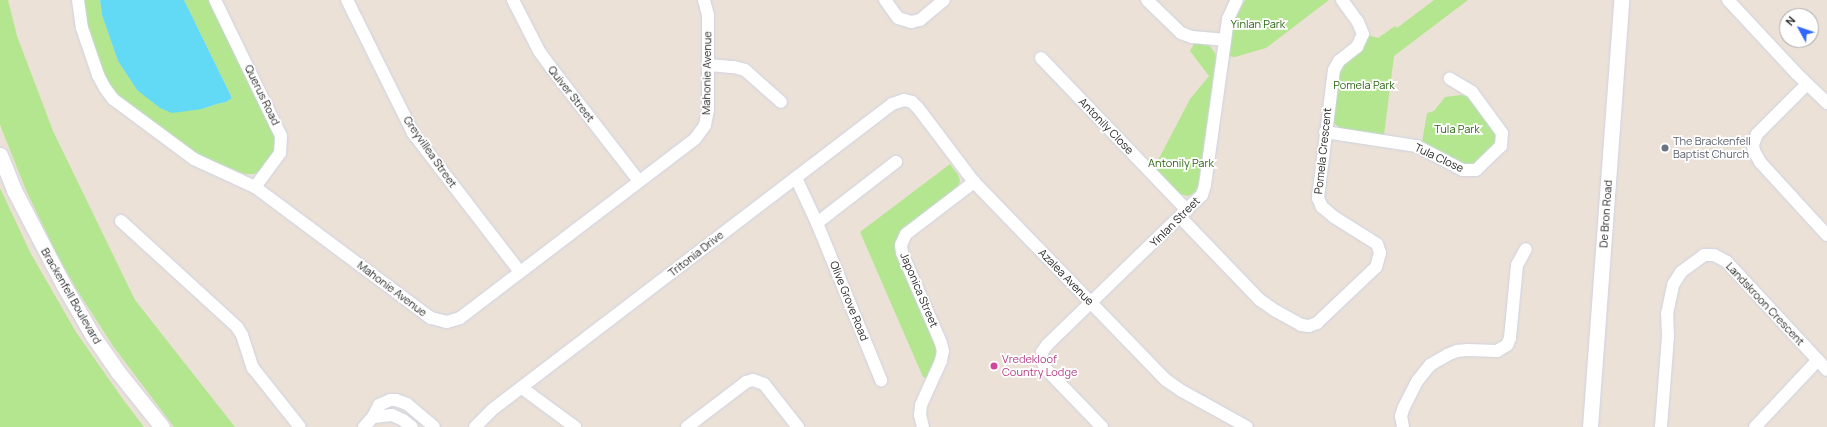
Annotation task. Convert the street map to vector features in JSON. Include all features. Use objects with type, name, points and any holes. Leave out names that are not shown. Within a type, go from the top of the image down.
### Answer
[{"type":"street","name":"Mahonie Avenue","points":[[78,0],[82,28],[98,74],[113,99],[194,159],[255,187],[436,320],[447,322],[460,318],[695,138],[700,132],[705,125],[708,110],[708,15],[704,0]]},
{"type":"street","name":"Querus Road","points":[[215,0],[282,136],[280,153],[255,187]]},
{"type":"street","name":"Greyvillea Street","points":[[347,0],[414,133],[520,272]]},
{"type":"street","name":"Quiver Street","points":[[513,0],[543,57],[639,181]]},
{"type":"street","points":[[885,0],[898,18],[911,22],[920,20],[944,0]]},
{"type":"street","points":[[1147,0],[1181,33],[1192,37],[1224,40]]},
{"type":"street","name":"Yinlan Street","points":[[1102,427],[1046,369],[1042,357],[1044,348],[1202,195],[1204,190],[1224,40],[1230,12],[1237,0]]},
{"type":"street","name":"Pomela Crescent","points":[[1184,214],[1268,306],[1301,325],[1309,326],[1317,323],[1376,267],[1380,253],[1374,240],[1338,220],[1319,203],[1317,192],[1334,70],[1339,61],[1357,47],[1363,34],[1361,26],[1342,0]]},
{"type":"street","name":"De Bron Road","points":[[1590,427],[1620,0]]},
{"type":"street","points":[[1728,0],[1807,84],[1827,103]]},
{"type":"street","name":"Antonily Close","points":[[1041,58],[1184,214]]},
{"type":"street","points":[[709,65],[745,70],[781,102]]},
{"type":"street","name":"Tula Close","points":[[1325,132],[1417,146],[1463,170],[1476,170],[1498,150],[1502,142],[1502,133],[1472,92],[1450,79]]},
{"type":"street","points":[[1807,84],[1757,134],[1753,145],[1754,151],[1760,162],[1827,235]]},
{"type":"street","name":"Tritonia Drive","points":[[467,427],[522,388],[892,104],[900,100],[908,101]]},
{"type":"street","name":"Azalea Avenue","points":[[908,101],[918,108],[974,182],[1091,304],[1174,386],[1247,427]]},
{"type":"street","name":"Brackenfell Boulevard","points":[[0,155],[21,204],[64,286],[93,336],[118,372],[162,427]]},
{"type":"street","points":[[817,223],[896,162]]},
{"type":"street","name":"Olive Grove Road","points":[[796,178],[817,223],[881,380]]},
{"type":"street","name":"Japonica Street","points":[[923,427],[920,415],[921,405],[941,361],[943,351],[941,343],[902,253],[901,245],[906,234],[974,182]]},
{"type":"street","points":[[121,221],[236,327],[242,335],[253,368],[300,427]]},
{"type":"street","points":[[1403,427],[1401,416],[1404,407],[1418,380],[1430,365],[1457,351],[1497,351],[1507,345],[1510,338],[1517,265],[1526,248]]},
{"type":"street","name":"Landskroon Crescent","points":[[1661,427],[1668,337],[1667,314],[1673,285],[1681,272],[1704,255],[1714,255],[1727,262],[1827,370]]},
{"type":"street","points":[[1755,427],[1818,360]]},
{"type":"street","points":[[687,427],[746,382],[753,380],[764,384],[798,427]]},
{"type":"street","points":[[522,388],[575,427]]},
{"type":"street","points":[[364,427],[373,417],[379,405],[390,400],[396,400],[407,404],[434,427]]},
{"type":"street","points":[[480,427],[490,412]]},
{"type":"street","name":"Tritonia Drive","points":[[475,427],[490,412]]},
{"type":"street","points":[[373,417],[392,416],[403,420],[412,427]]},
{"type":"green space","points":[[0,0],[8,0],[17,36],[53,131],[135,300],[235,427],[174,427],[113,346],[77,290],[57,255],[26,190],[0,125]]},
{"type":"green space","points":[[82,0],[100,0],[102,15],[118,61],[137,90],[202,109],[226,102],[232,98],[184,0],[209,0],[276,138],[276,149],[262,169],[254,174],[245,174],[201,157],[121,99],[108,83],[88,27]]},
{"type":"green space","name":"Yinlan Park","points":[[1245,0],[1329,0],[1266,48],[1235,57],[1228,56],[1233,23]]},
{"type":"green space","name":"Pomela Park","points":[[1434,0],[1468,0],[1394,56],[1384,135],[1342,129],[1336,125],[1333,122],[1339,72],[1344,64],[1362,50],[1368,35],[1378,38],[1395,26],[1397,28]]},
{"type":"green space","name":"Antonily Park","points":[[1195,42],[1210,46],[1216,57],[1198,187],[1194,193],[1188,196],[1180,194],[1154,168],[1190,99],[1209,76],[1190,51]]},
{"type":"green space","name":"Tula Park","points":[[1461,95],[1467,96],[1496,132],[1496,144],[1477,164],[1465,165],[1422,142],[1427,113],[1434,111],[1445,97]]},
{"type":"green space","points":[[950,164],[958,175],[960,181],[958,187],[902,231],[896,242],[935,341],[937,352],[927,378],[923,377],[860,232]]},
{"type":"green space","points":[[0,188],[31,254],[76,332],[144,427],[0,427]]},
{"type":"water","points":[[100,0],[184,0],[232,98],[226,102],[202,109],[172,113],[160,108],[137,90],[118,61],[102,15]]},
{"type":"place","name":"The Brackenfell Baptist Church","points":[[1665,148]]},
{"type":"place","name":"Vredekloof Country Lodge","points":[[994,366]]}]
